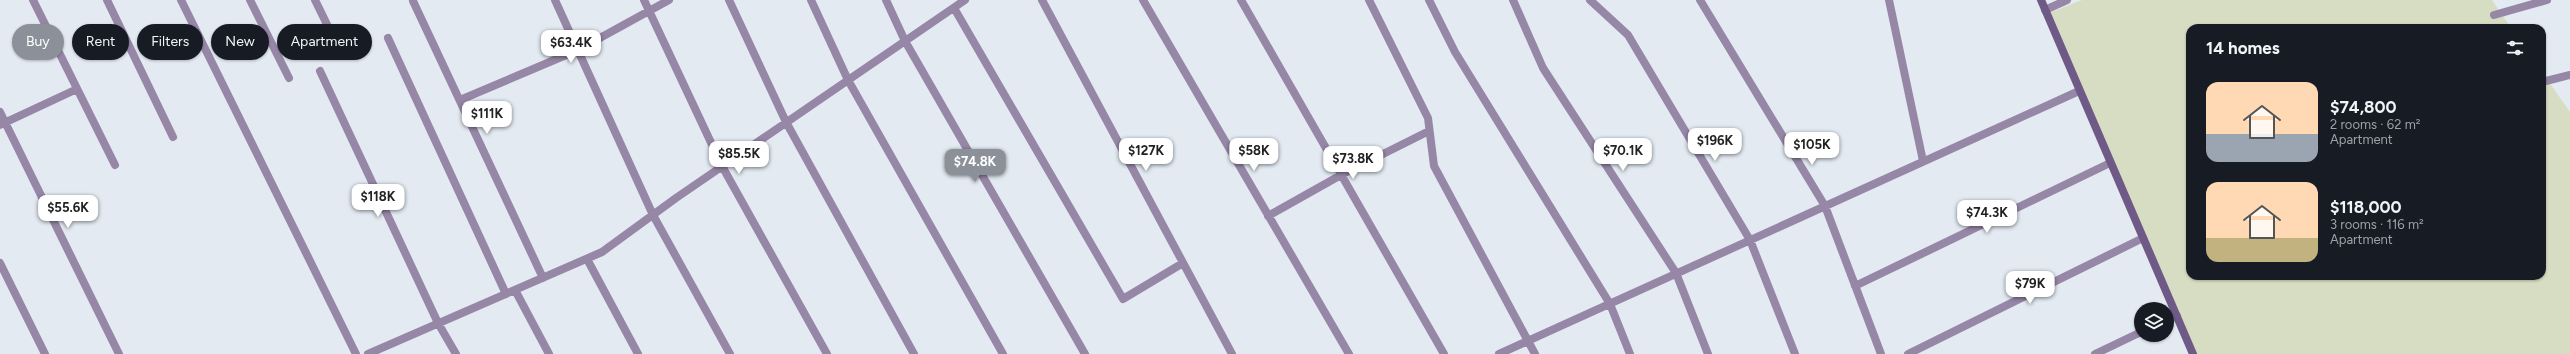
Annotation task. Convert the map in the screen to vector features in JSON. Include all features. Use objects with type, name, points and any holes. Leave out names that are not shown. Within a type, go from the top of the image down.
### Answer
[{"type":"street","points":[[33,0],[115,165]]},
{"type":"street","points":[[107,0],[173,137]]},
{"type":"street","points":[[181,0],[356,354]]},
{"type":"street","points":[[250,0],[289,78]]},
{"type":"street","points":[[316,0],[327,24]]},
{"type":"street","points":[[555,0],[653,214],[730,354]]},
{"type":"street","points":[[644,0],[722,166],[827,354]]},
{"type":"street","points":[[460,100],[578,50],[669,0]]},
{"type":"street","points":[[729,0],[786,122],[914,354]]},
{"type":"street","points":[[811,0],[848,80],[1003,354]]},
{"type":"street","points":[[886,0],[905,41],[1085,354]]},
{"type":"street","points":[[372,353],[602,252],[722,166],[965,0]]},
{"type":"street","points":[[1042,0],[1232,354]]},
{"type":"street","points":[[1143,0],[1348,354]]},
{"type":"street","points":[[1241,0],[1444,354]]},
{"type":"street","points":[[1369,0],[1428,118],[1434,166],[1529,340],[1535,354]]},
{"type":"street","points":[[1429,0],[1455,52],[1610,304],[1630,354]]},
{"type":"street","points":[[1513,0],[1543,68],[1676,273],[1708,354]]},
{"type":"street","points":[[1590,0],[1628,35],[1750,240],[1795,354]]},
{"type":"street","points":[[1597,0],[1600,9]]},
{"type":"street","points":[[1700,0],[1825,206],[1881,354]]},
{"type":"street","points":[[1889,0],[1923,161]]},
{"type":"street","points":[[2041,0],[2193,354]]},
{"type":"street","points":[[2046,10],[2067,0]]},
{"type":"street","points":[[2494,15],[2547,0]]},
{"type":"street","points":[[413,1],[543,278]]},
{"type":"street","points":[[954,8],[1123,299],[1183,263]]},
{"type":"street","points":[[388,38],[506,294]]},
{"type":"street","points":[[320,71],[438,323],[456,354]]},
{"type":"street","points":[[2546,81],[2570,75]]},
{"type":"street","points":[[3,124],[77,89]]},
{"type":"street","points":[[1499,354],[2079,91]]},
{"type":"street","points":[[0,112],[3,124],[118,354]]},
{"type":"street","points":[[1268,216],[1341,175],[1430,131]]},
{"type":"street","points":[[1855,286],[2110,163]]},
{"type":"street","points":[[1908,354],[2143,238]]},
{"type":"street","points":[[587,259],[638,354]]},
{"type":"street","points":[[0,263],[44,354]]},
{"type":"street","points":[[515,290],[549,354]]},
{"type":"street","points":[[2094,354],[2134,335]]},
{"type":"green space","points":[[2082,0],[2492,0],[2508,24],[2186,24],[2186,280],[2546,280],[2546,78],[2570,112],[2570,354],[2194,354],[2174,308],[2174,302],[2172,302],[2047,14]]}]
